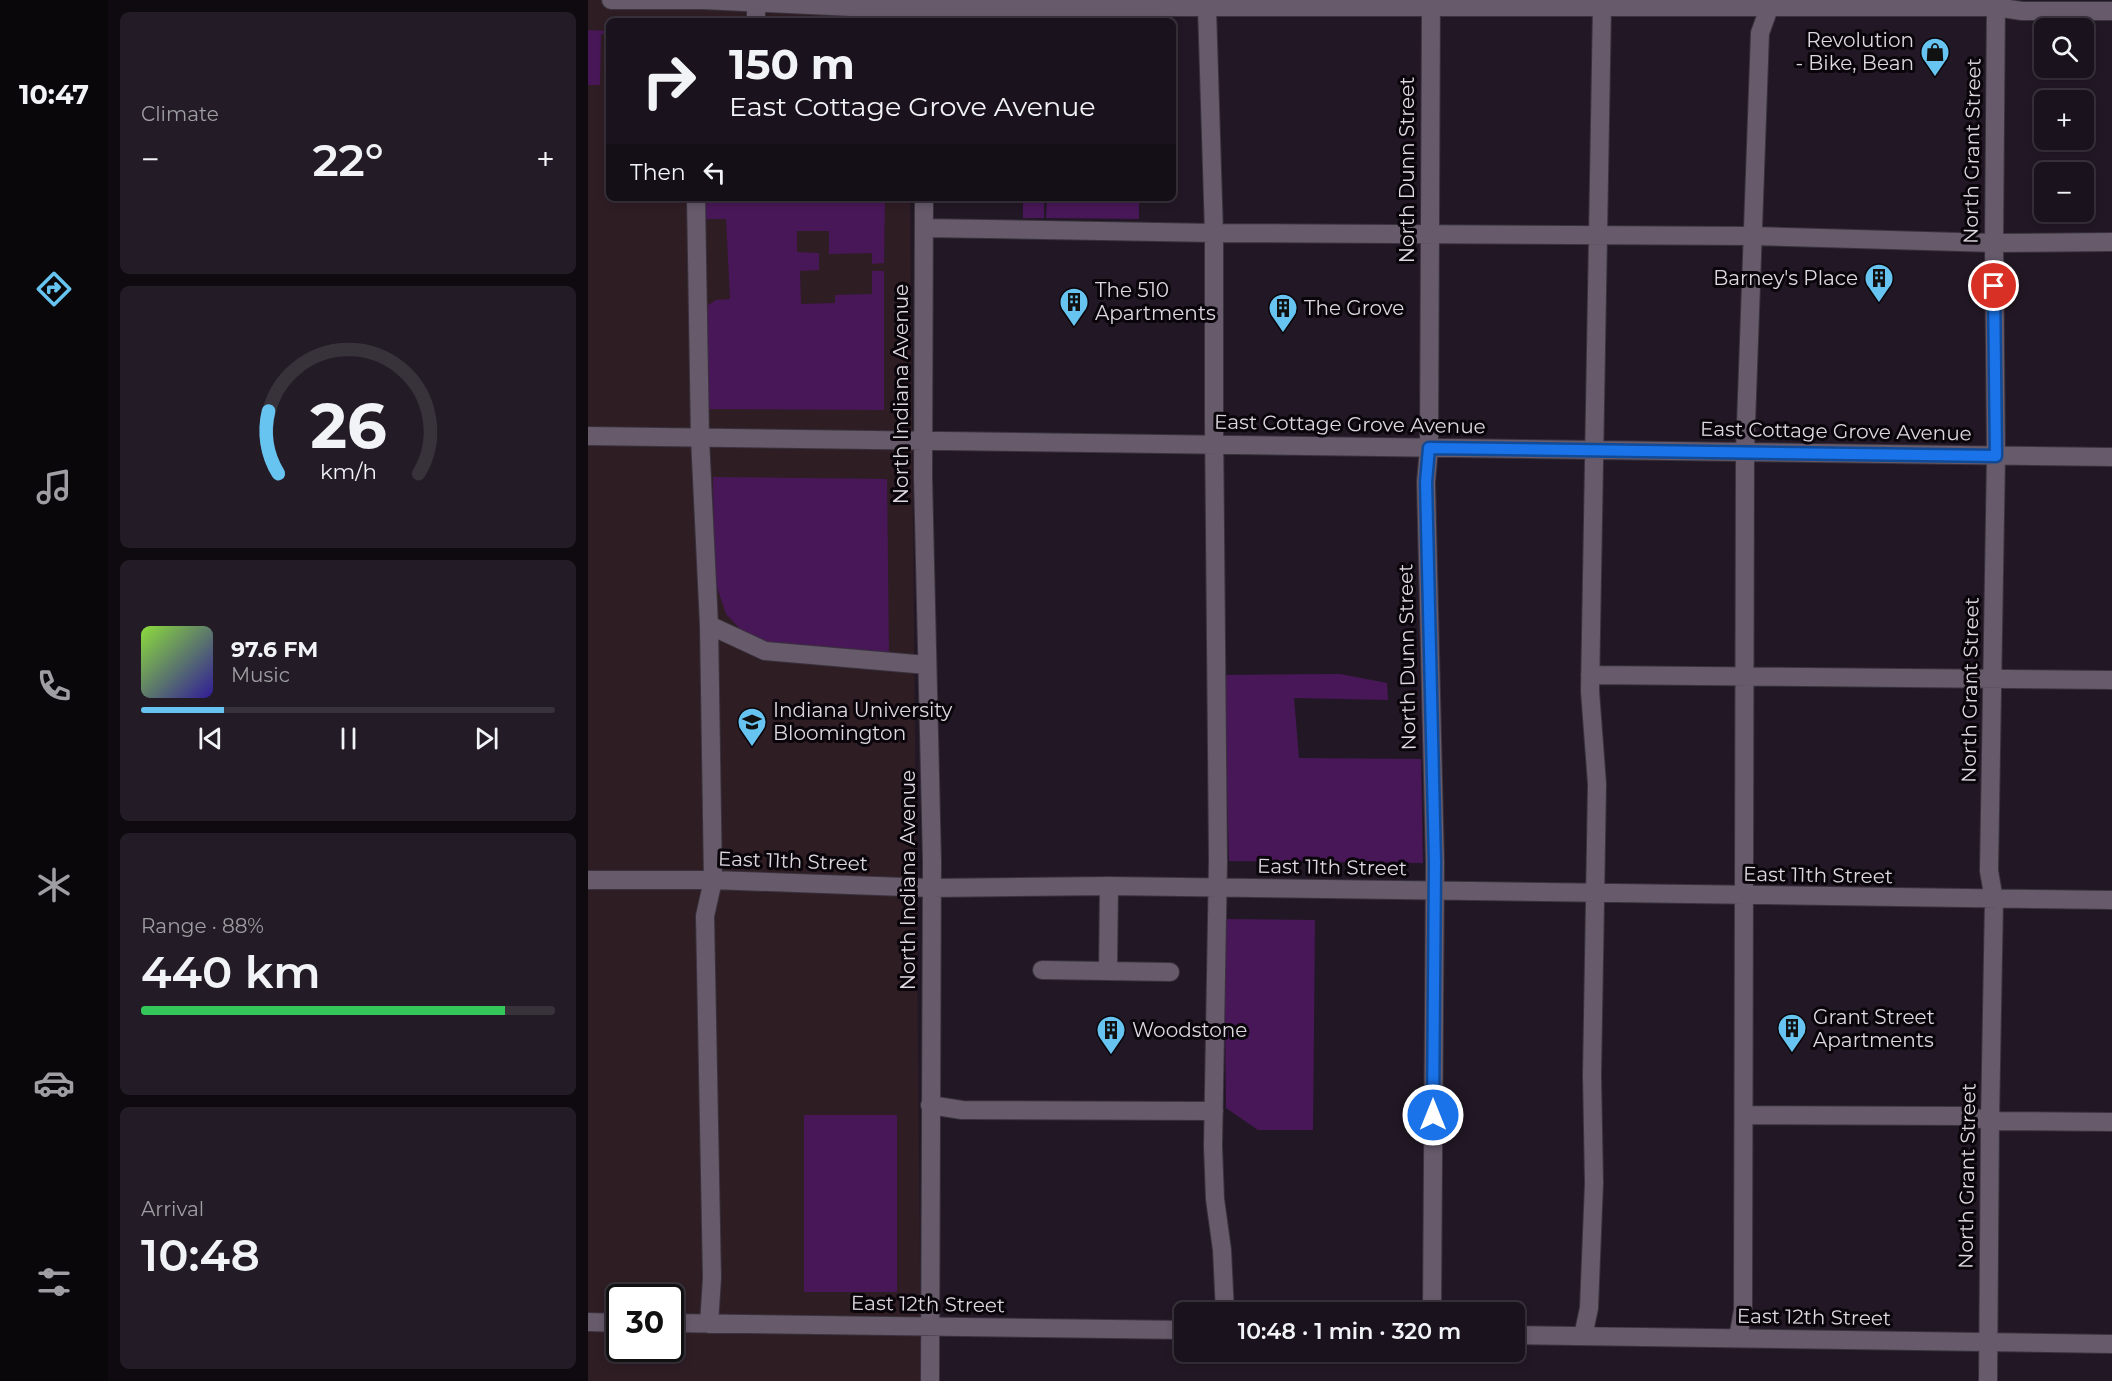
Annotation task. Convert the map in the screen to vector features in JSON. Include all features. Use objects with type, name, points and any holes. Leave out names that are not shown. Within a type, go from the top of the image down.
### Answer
[{"type":"street","points":[[611,0],[703,0],[756,12],[852,14],[1003,7],[1207,8],[1431,4],[1602,7],[1680,4],[1996,4],[2022,11],[2112,11]]},
{"type":"street","name":"North Dunn Street","points":[[1431,4],[1429,448],[1426,482],[1434,891],[1432,1302]]},
{"type":"street","points":[[1738,1338],[1743,1310],[1745,452],[1760,33],[1771,4]]},
{"type":"street","name":"North Grant Street","points":[[1988,1381],[1994,900],[1989,871],[1996,456],[1994,243],[1996,4]]},
{"type":"street","points":[[1583,1336],[1589,1308],[1594,1183],[1592,1075],[1597,784],[1590,675],[1602,7]]},
{"type":"street","points":[[1207,8],[1214,233],[1218,888],[1214,1111],[1215,1199],[1222,1250],[1225,1302]]},
{"type":"street","points":[[696,201],[700,438],[709,625],[713,880],[705,916],[712,1278],[709,1324]]},
{"type":"street","name":"North Indiana Avenue","points":[[924,201],[923,441],[932,861],[930,1381]]},
{"type":"street","points":[[924,228],[1214,233],[1753,236],[1994,243],[2112,242]]},
{"type":"street","name":"East Cottage Grove Avenue","points":[[588,436],[2112,457]]},
{"type":"street","points":[[709,625],[765,651],[927,665]]},
{"type":"street","points":[[1590,675],[2112,680]]},
{"type":"street","name":"East 11th Street","points":[[588,880],[713,880],[931,888],[1109,886],[2112,900]]},
{"type":"street","points":[[1108,970],[1109,886]]},
{"type":"street","points":[[1042,970],[1170,972]]},
{"type":"street","points":[[930,1105],[962,1110],[1214,1111]]},
{"type":"street","points":[[1744,1114],[1967,1116],[1990,1121],[2112,1122]]},
{"type":"street","points":[[588,1322],[606,1323]]},
{"type":"street","name":"East 12th Street","points":[[684,1323],[1174,1330]]},
{"type":"street","name":"East 12th Street","points":[[1525,1335],[2112,1344]]},
{"type":"shaded area","name":"Indiana University Bloomington","points":[[588,0],[908,0],[908,18],[606,18],[606,201],[910,201],[921,1381],[588,1381]]},
{"type":"shaded area","points":[[588,30],[606,31],[606,34],[601,34],[600,85],[588,85]]},
{"type":"shaded area","points":[[705,201],[885,201],[884,263],[872,264],[872,253],[829,254],[829,231],[797,231],[797,252],[819,253],[819,270],[800,271],[801,304],[835,303],[835,295],[872,294],[872,271],[884,271],[884,410],[708,409],[708,305],[716,300],[730,299],[726,219],[705,219]]},
{"type":"shaded area","points":[[1023,201],[1044,201],[1044,218],[1023,218]]},
{"type":"shaded area","points":[[1047,201],[1139,201],[1139,219],[1046,218]]},
{"type":"shaded area","points":[[713,477],[887,479],[889,655],[787,651],[743,632],[726,614],[714,578]]},
{"type":"shaded area","points":[[1340,674],[1387,683],[1388,700],[1294,698],[1299,758],[1421,759],[1423,863],[1229,861],[1224,675]]},
{"type":"shaded area","points":[[1224,919],[1315,920],[1313,1130],[1258,1130],[1226,1108]]},
{"type":"shaded area","points":[[804,1115],[897,1115],[897,1292],[804,1292]]},
{"type":"place","name":"Revolution - Bike, Bean","points":[[1935,78]]},
{"type":"place","name":"Barney's Place","points":[[1879,304]]},
{"type":"place","name":"The 510 Apartments","points":[[1074,328]]},
{"type":"place","name":"The Grove","points":[[1283,334]]},
{"type":"place","name":"Indiana University Bloomington","points":[[752,748]]},
{"type":"place","name":"Grant Street Apartments","points":[[1792,1054]]},
{"type":"place","name":"Woodstone","points":[[1111,1056]]},
{"type":"route","points":[[1433,1115],[1435,863],[1426,482],[1429,448],[1996,456],[1994,286]]}]
